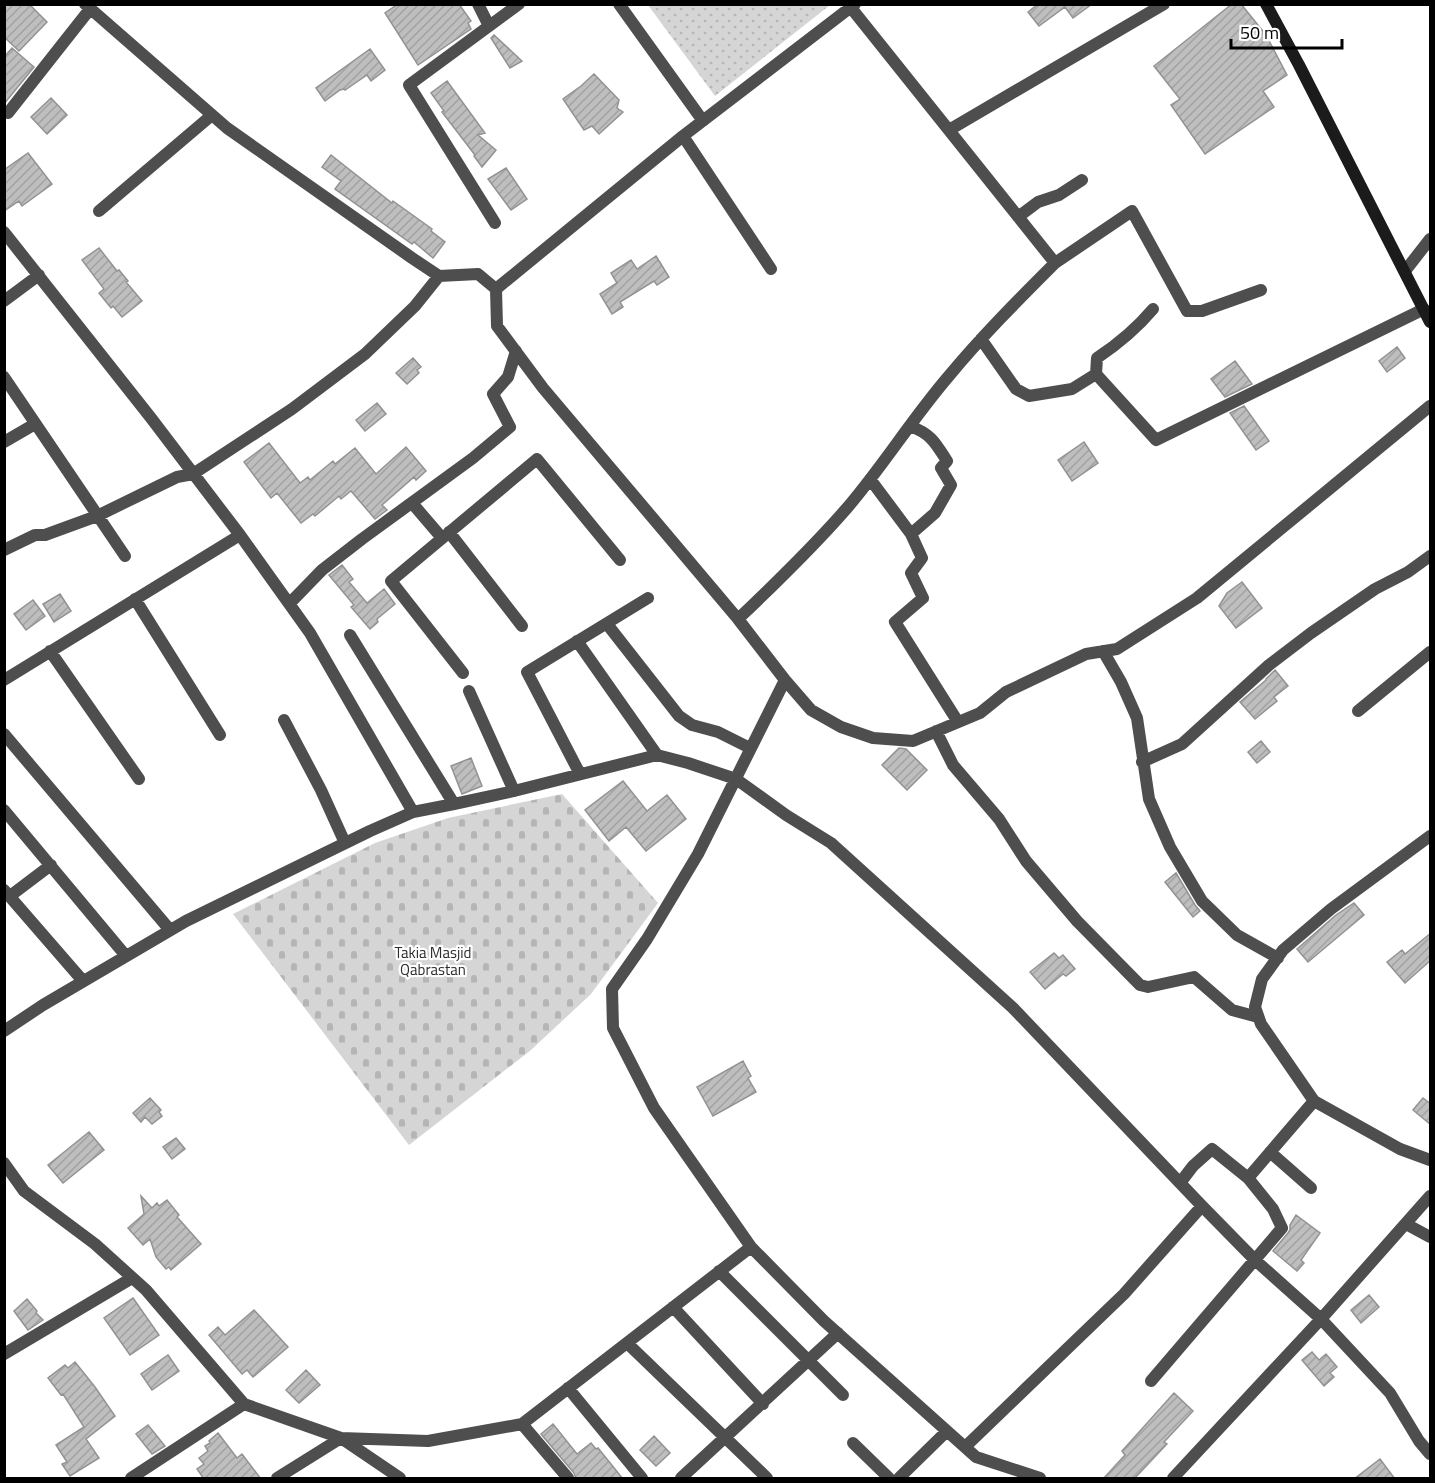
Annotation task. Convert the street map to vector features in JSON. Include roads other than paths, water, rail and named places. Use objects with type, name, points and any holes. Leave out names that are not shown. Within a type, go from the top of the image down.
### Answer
[{"type":"street","points":[[478,4],[489,26]]},
{"type":"street","points":[[495,223],[409,85],[519,4]]},
{"type":"street","points":[[619,4],[703,121]]},
{"type":"street","points":[[949,130],[1164,4]]},
{"type":"street","points":[[1266,4],[1431,322]]},
{"type":"street","points":[[496,289],[683,136],[851,6],[1054,263]]},
{"type":"street","points":[[8,113],[88,7],[227,128],[439,276],[478,274],[496,289],[498,326],[543,388],[738,619],[785,680],[811,710],[840,727],[873,738],[913,741],[980,712],[1006,692],[1086,654],[1116,648],[1197,598],[1431,406]]},
{"type":"street","points":[[99,210],[212,115]]},
{"type":"street","points":[[683,136],[771,270]]},
{"type":"street","points":[[1018,217],[1038,202],[1059,195],[1082,180]]},
{"type":"street","points":[[738,619],[774,585],[846,508],[949,376],[989,329],[1054,263],[1132,211],[1187,311],[1202,311],[1260,290]]},
{"type":"street","points":[[4,232],[240,535],[310,633],[413,812]]},
{"type":"street","points":[[1405,272],[1431,239]]},
{"type":"street","points":[[4,301],[39,275]]},
{"type":"street","points":[[4,550],[34,536],[45,535],[97,516],[177,477],[193,474],[292,409],[365,354],[415,306],[439,276]]},
{"type":"street","points":[[1153,309],[1141,324],[1097,358],[1096,374],[1156,440],[1424,309]]},
{"type":"street","points":[[981,339],[1016,389],[1029,396],[1072,388],[1096,374]]},
{"type":"street","points":[[289,604],[322,570],[473,458],[510,427],[493,394],[508,377],[516,351]]},
{"type":"street","points":[[4,377],[125,556]]},
{"type":"street","points":[[4,442],[35,424]]},
{"type":"street","points":[[910,426],[923,431],[935,442],[946,461],[941,468],[951,485],[935,513],[911,534]]},
{"type":"street","points":[[463,673],[391,581],[537,459],[620,560]]},
{"type":"street","points":[[870,479],[911,534],[922,558],[911,573],[923,598],[895,622],[958,722]]},
{"type":"street","points":[[412,502],[445,535],[522,626]]},
{"type":"street","points":[[4,680],[240,535]]},
{"type":"street","points":[[1142,762],[1182,744],[1269,665],[1311,633],[1375,589],[1408,572],[1431,556]]},
{"type":"street","points":[[580,774],[527,672],[648,598]]},
{"type":"street","points":[[135,599],[220,735]]},
{"type":"street","points":[[607,624],[679,716],[692,725],[718,732],[750,748]]},
{"type":"street","points":[[350,635],[454,804]]},
{"type":"street","points":[[577,641],[657,755]]},
{"type":"street","points":[[50,651],[139,779]]},
{"type":"street","points":[[1103,651],[1121,682],[1137,718],[1149,799],[1170,847],[1202,901],[1237,935],[1278,958]]},
{"type":"street","points":[[1358,711],[1431,652]]},
{"type":"street","points":[[785,680],[692,864],[647,939],[612,989],[613,1028],[654,1108],[751,1247],[838,1333],[976,1457],[1040,1479]]},
{"type":"street","points":[[469,691],[514,791]]},
{"type":"street","points":[[284,720],[321,790],[345,843]]},
{"type":"street","points":[[936,731],[953,765],[999,819],[1026,861],[1077,921],[1140,985],[1148,987],[1194,976],[1232,1010],[1258,1017]]},
{"type":"street","points":[[4,734],[170,930]]},
{"type":"street","points":[[4,1030],[170,930],[345,843],[413,812],[514,791],[657,755],[688,763],[736,779],[786,815],[831,843],[1013,1008],[1255,1260],[1321,1319],[1390,1393],[1419,1441],[1431,1454]]},
{"type":"street","points":[[4,810],[126,956]]},
{"type":"street","points":[[1431,836],[1331,909],[1283,950],[1262,979],[1255,1007],[1261,1024],[1314,1101],[1400,1149],[1431,1160]]},
{"type":"street","points":[[51,865],[7,893],[83,981]]},
{"type":"street","points":[[1248,1178],[1314,1101]]},
{"type":"street","points":[[1151,1381],[1282,1228],[1273,1209],[1248,1178],[1212,1149],[1193,1166],[1180,1183]]},
{"type":"street","points":[[1270,1152],[1311,1188]]},
{"type":"street","points":[[4,1163],[24,1191],[95,1244],[146,1290],[244,1404],[340,1438],[400,1479]]},
{"type":"street","points":[[1173,1479],[1431,1196]]},
{"type":"street","points":[[965,1447],[1124,1294],[1202,1206]]},
{"type":"street","points":[[1406,1224],[1431,1237]]},
{"type":"street","points":[[277,1479],[340,1438],[428,1441],[522,1424],[751,1247]]},
{"type":"street","points":[[719,1271],[843,1395]]},
{"type":"street","points":[[4,1354],[132,1278]]},
{"type":"street","points":[[673,1307],[763,1404]]},
{"type":"street","points":[[681,1479],[838,1333]]},
{"type":"street","points":[[627,1342],[767,1479]]},
{"type":"street","points":[[568,1388],[642,1479]]},
{"type":"street","points":[[131,1479],[244,1404]]},
{"type":"street","points":[[522,1424],[568,1479]]},
{"type":"street","points":[[899,1479],[946,1431]]},
{"type":"street","points":[[853,1443],[890,1479]]},
{"type":"park label","name":"Takia Masjid Qabrastan","points":[[433,960]]}]
